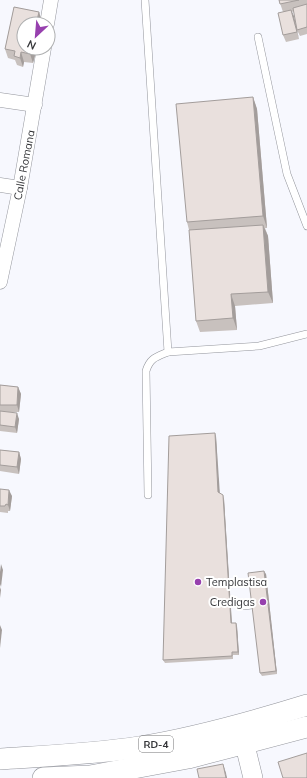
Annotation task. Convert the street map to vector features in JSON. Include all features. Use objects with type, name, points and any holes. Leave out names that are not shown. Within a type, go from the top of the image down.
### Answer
[{"type":"main road","name":"RD-4","points":[[43,778],[90,777],[188,758],[307,705]]},
{"type":"main road","name":"RD-4","points":[[0,759],[90,752],[307,727]]},
{"type":"street","points":[[49,16],[51,0]]},
{"type":"street","name":"Calle Romana","points":[[0,282],[2,266],[20,188],[43,56]]},
{"type":"street","points":[[0,100],[35,105]]},
{"type":"street","points":[[0,185],[20,188]]},
{"type":"street","points":[[242,734],[253,778]]},
{"type":"street","points":[[90,752],[90,777]]},
{"type":"lane","points":[[145,0],[168,352]]},
{"type":"lane","points":[[258,37],[287,174],[307,226]]},
{"type":"lane","points":[[148,496],[146,371],[149,362],[168,352],[259,346],[307,334]]},
{"type":"lane","points":[[244,606],[252,605]]},
{"type":"building","points":[[279,0],[299,0],[280,4]]},
{"type":"building","points":[[307,4],[307,27],[297,30],[293,8]]},
{"type":"building","points":[[14,7],[39,12],[38,16],[16,16],[16,56],[20,56],[20,58],[14,56],[15,51],[5,49]]},
{"type":"building","points":[[291,10],[297,32],[283,35],[278,13]]},
{"type":"building","points":[[253,97],[263,216],[187,222],[176,104]]},
{"type":"building","points":[[263,225],[268,292],[231,294],[233,318],[196,321],[189,230]]},
{"type":"building","points":[[0,385],[18,387],[17,405],[0,405]]},
{"type":"building","points":[[0,411],[17,413],[15,427],[0,425]]},
{"type":"building","name":"Templastisa","points":[[215,433],[218,492],[223,495],[231,623],[236,623],[238,652],[232,652],[232,656],[163,660],[169,436]]},
{"type":"building","points":[[0,450],[19,452],[17,467],[0,465]]},
{"type":"building","points":[[0,489],[9,490],[8,505],[6,504],[5,506],[0,506]]},
{"type":"building","points":[[264,571],[276,671],[260,673],[248,573]]},
{"type":"building","points":[[307,753],[307,778],[283,778],[278,762]]},
{"type":"building","points":[[223,764],[226,778],[199,778],[197,769]]},
{"type":"place","name":"Templastisa","points":[[198,582]]},
{"type":"place","name":"Credigas","points":[[263,602]]}]
